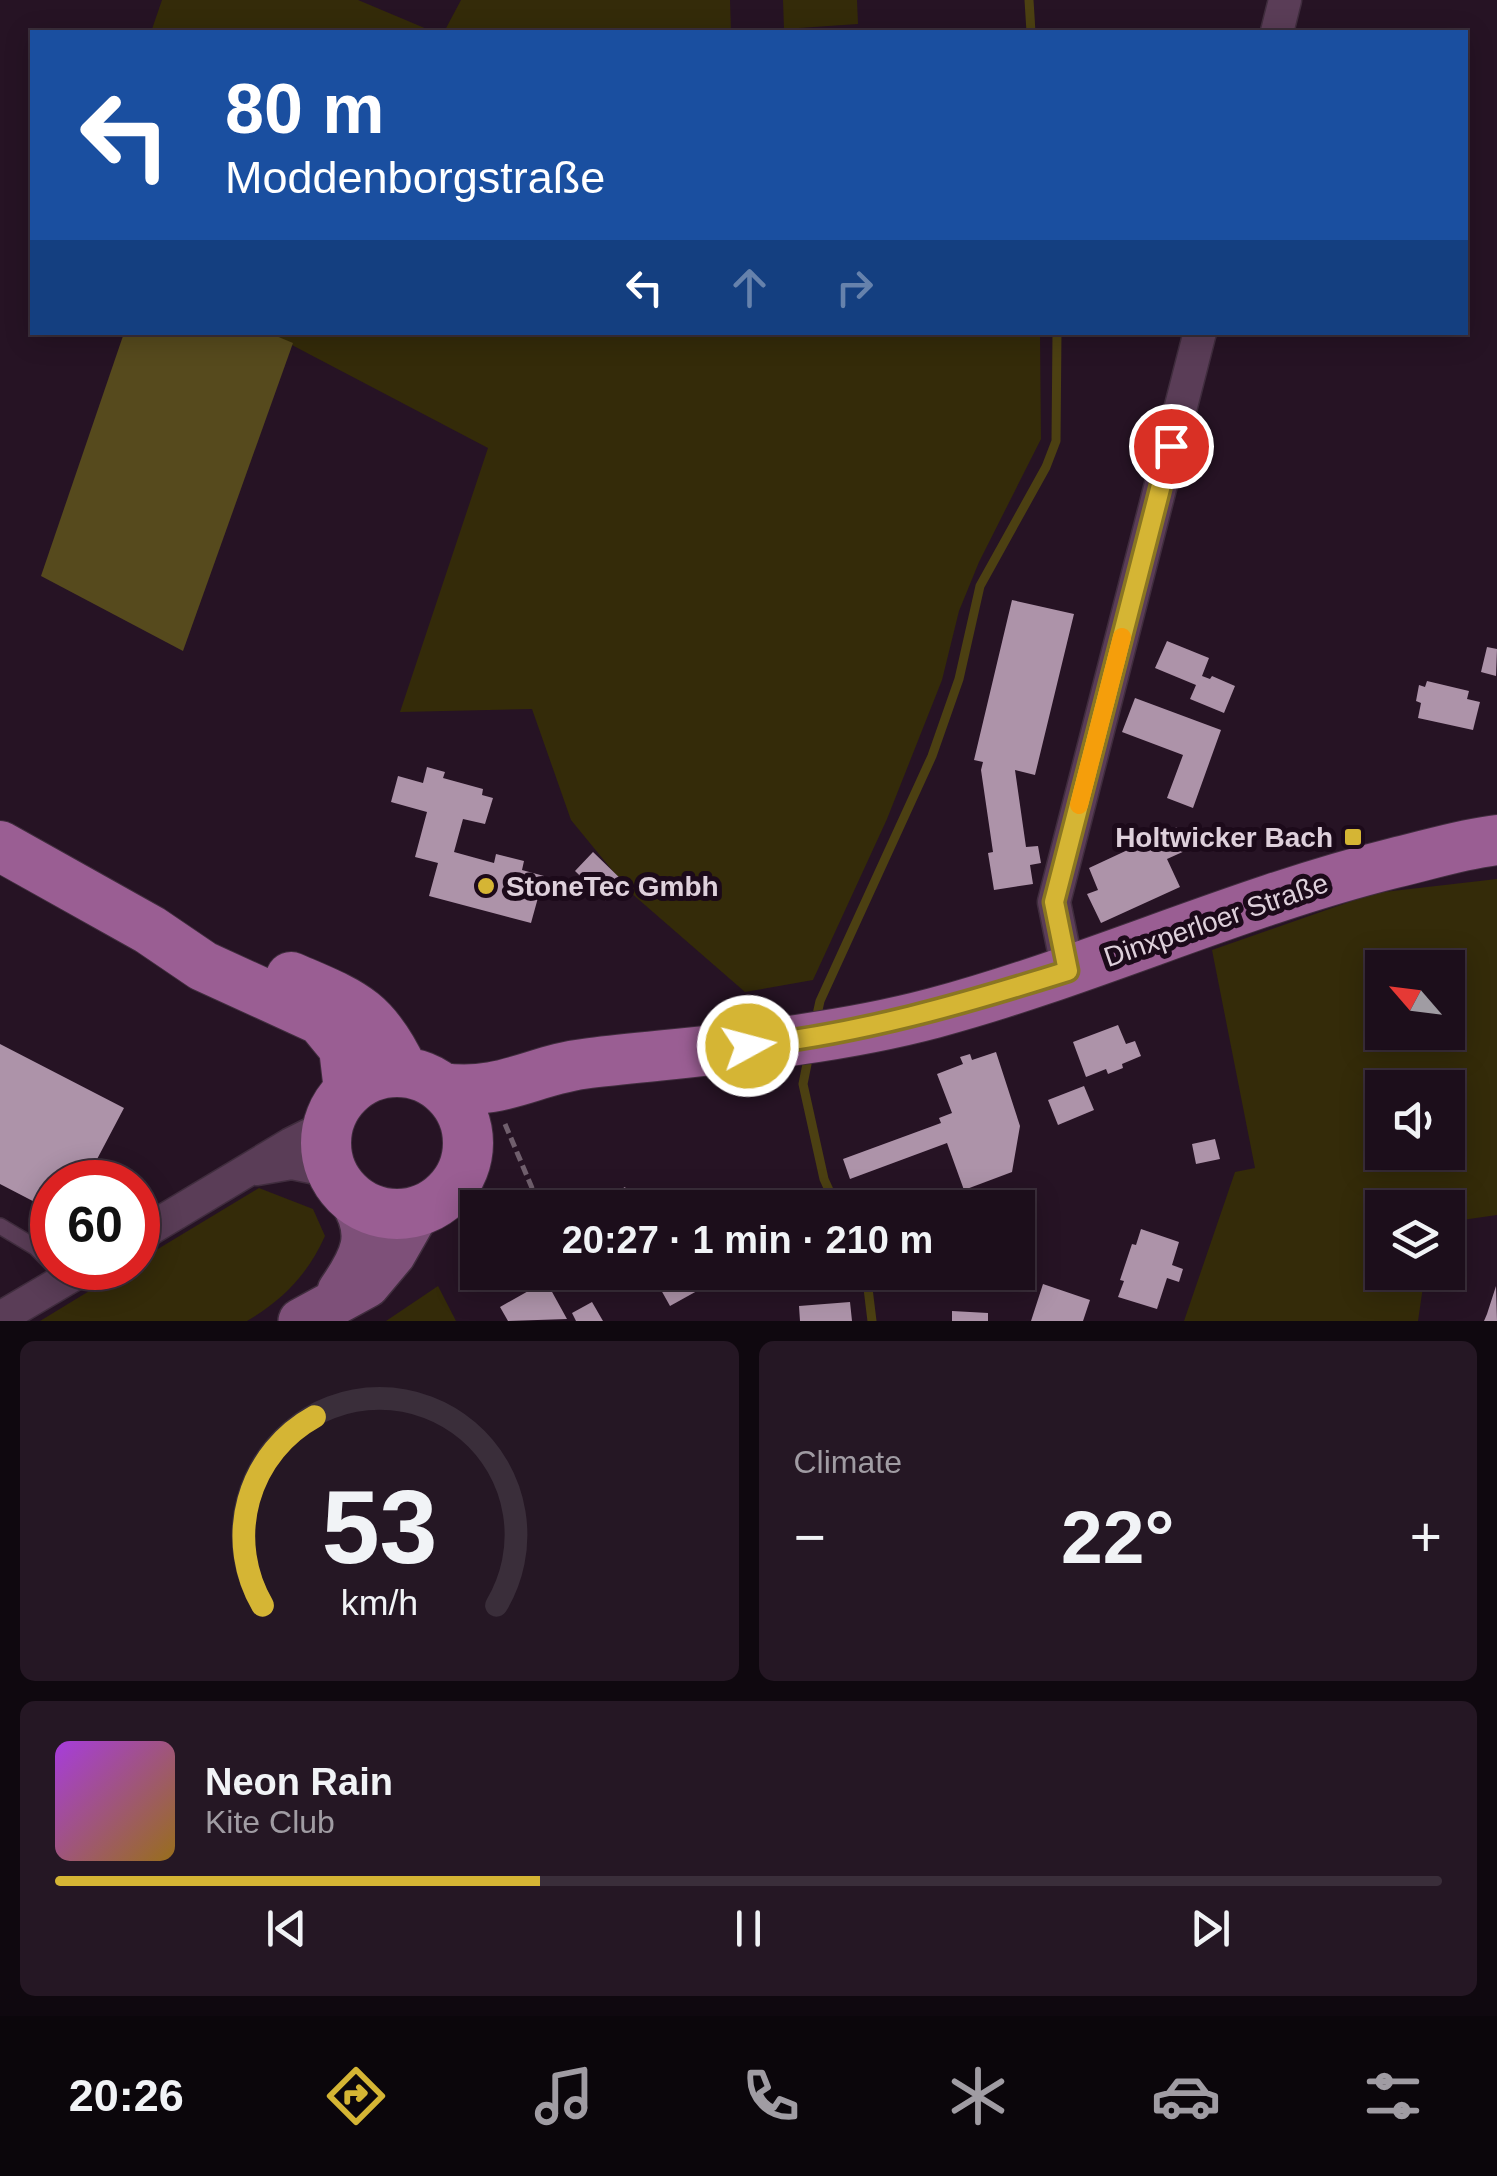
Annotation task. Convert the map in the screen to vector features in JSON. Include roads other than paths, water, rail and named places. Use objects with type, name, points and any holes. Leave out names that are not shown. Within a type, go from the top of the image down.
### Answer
[{"type":"main road","name":"Dinxperloer Straße","points":[[423,1080],[492,1090],[585,1064],[837,1035],[934,1012],[1068,971],[1296,888],[1497,840]]},
{"type":"main road","points":[[0,846],[150,930],[204,966],[321,1020],[344,1048],[339,1146],[363,1216],[365,1245],[356,1268],[316,1313]]},
{"type":"main road","points":[[150,930],[212,944],[350,1002],[372,1020],[423,1080],[456,1103],[465,1122],[468,1142],[459,1178],[448,1193],[417,1212],[394,1214],[370,1210],[339,1146]]},
{"type":"main road","name":"Dinxperloer Straße","points":[[468,1142],[492,1122],[642,1059]]},
{"type":"main road","points":[[339,1146],[374,1075],[423,1080]]},
{"type":"main road","points":[[316,1313],[367,1285],[393,1254],[417,1212]]},
{"type":"street","points":[[1278,30],[1286,0]]},
{"type":"street","points":[[1068,971],[1054,902],[1199,335]]},
{"type":"street","points":[[160,1223],[248,1170],[292,1163],[339,1146]]},
{"type":"street","points":[[0,1318],[37,1290]]},
{"type":"lane","points":[[0,1226],[30,1243]]},
{"type":"waterway","name":"Holtwicker Bach","points":[[1029,0],[1031,30]]},
{"type":"waterway","name":"Holtwicker Bach","points":[[816,1019],[820,1001],[932,756],[959,679],[980,586],[1046,467],[1056,441],[1057,335]]},
{"type":"waterway","name":"Holtwicker Bach","points":[[809,1054],[803,1084],[829,1190]]},
{"type":"waterway","name":"Holtwicker Bach","points":[[868,1290],[872,1321]]},
{"type":"place","name":"Holtwicker Bach","points":[[1353,837]]},
{"type":"place","name":"StoneTec Gmbh","points":[[486,886]]}]
